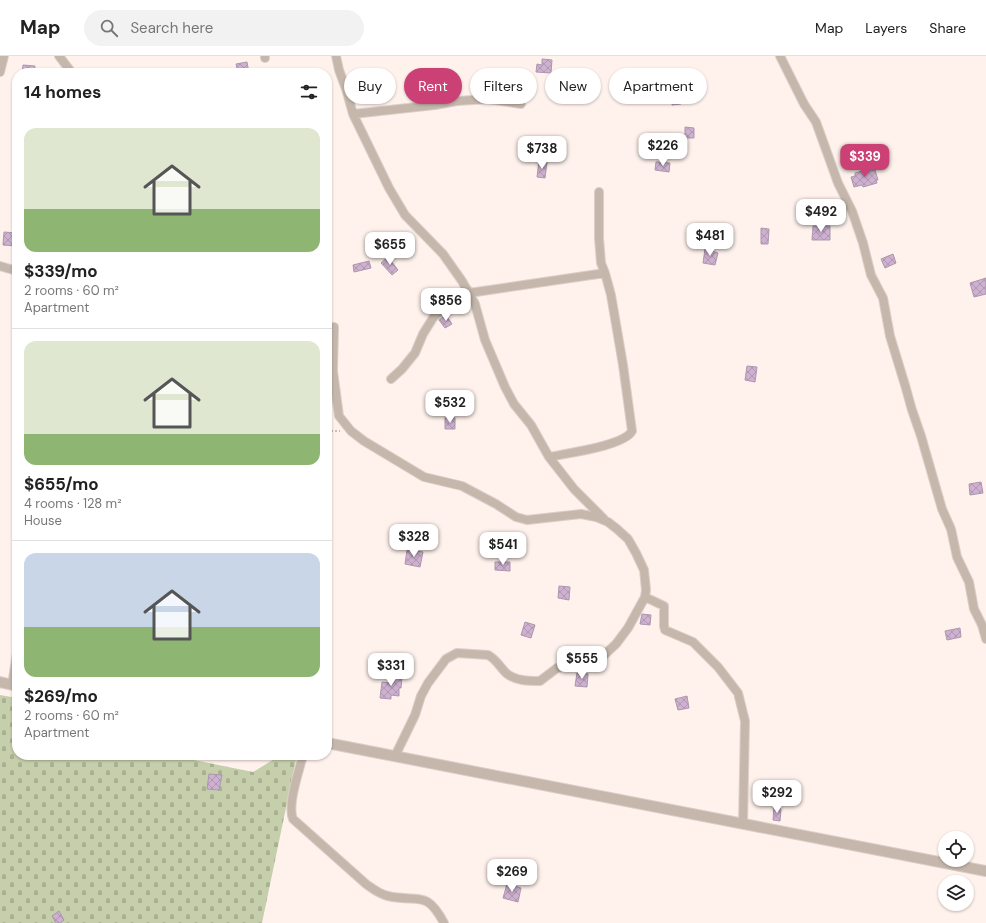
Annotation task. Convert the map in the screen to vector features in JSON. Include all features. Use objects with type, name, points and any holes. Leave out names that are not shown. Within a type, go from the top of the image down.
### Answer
[{"type":"street","points":[[0,72],[4,56]]},
{"type":"street","points":[[59,56],[68,68]]},
{"type":"street","points":[[336,56],[353,114],[389,188],[404,215],[443,254],[468,291],[475,304],[485,340],[514,404],[531,426],[549,457],[581,496],[628,539],[644,570],[645,597],[628,628],[616,644],[597,660],[557,668],[540,681],[511,677],[488,655],[464,653],[451,655],[446,659],[428,683],[418,703],[415,715],[395,756]]},
{"type":"street","points":[[780,56],[804,104],[816,122],[838,183],[852,211],[863,243],[871,275],[883,298],[890,336],[912,410],[922,436],[942,509],[951,529],[957,556],[969,582],[974,609],[982,625],[986,639]]},
{"type":"street","points":[[353,114],[470,100]]},
{"type":"street","points":[[549,457],[600,448],[629,436],[632,431],[611,295],[601,263],[599,238],[599,192]]},
{"type":"street","points":[[0,266],[12,270]]},
{"type":"street","points":[[391,379],[416,353],[423,334],[433,318],[468,291],[605,273]]},
{"type":"street","points":[[334,327],[333,371],[339,416],[352,431],[364,441],[424,477],[462,486],[496,504],[516,517],[527,520],[536,520],[581,514],[596,517],[608,522]]},
{"type":"street","points":[[573,514],[580,508],[582,502],[581,496]]},
{"type":"street","points":[[645,597],[664,606],[665,630],[693,642],[718,667],[738,693],[745,720],[743,824]]},
{"type":"street","points":[[0,682],[12,685]]},
{"type":"street","points":[[332,744],[986,871]]},
{"type":"street","points":[[302,760],[291,804],[293,819],[366,884],[379,893],[388,896],[423,899],[431,903],[438,911],[444,923]]},
{"type":"green space","points":[[0,695],[12,697],[12,760],[194,760],[253,772],[273,760],[296,760],[262,923],[0,923]]},
{"type":"building","points":[[542,59],[552,60],[551,68],[545,68],[545,73],[537,72],[537,64],[542,65]]},
{"type":"building","points":[[247,62],[248,68],[237,68],[236,64]]},
{"type":"building","points":[[23,65],[35,66],[35,68],[23,68]]},
{"type":"building","points":[[685,127],[694,128],[694,138],[685,138]]},
{"type":"building","points":[[539,161],[547,162],[545,178],[537,177]]},
{"type":"building","points":[[656,162],[670,163],[669,172],[655,170]]},
{"type":"building","points":[[870,169],[871,171],[875,170],[878,180],[876,180],[877,183],[863,187],[862,185],[854,187],[851,177],[855,176],[855,173]]},
{"type":"building","points":[[813,226],[830,226],[830,240],[812,240]]},
{"type":"building","points":[[761,228],[769,229],[768,244],[761,244]]},
{"type":"building","points":[[4,232],[12,233],[12,246],[3,245]]},
{"type":"building","points":[[705,249],[718,253],[715,265],[703,263]]},
{"type":"building","points":[[893,254],[896,263],[885,268],[881,259]]},
{"type":"building","points":[[388,257],[398,270],[392,275],[381,263]]},
{"type":"building","points":[[369,261],[371,268],[354,272],[353,265]]},
{"type":"building","points":[[986,278],[986,294],[974,297],[970,283]]},
{"type":"building","points":[[446,315],[452,324],[445,328],[439,320]]},
{"type":"building","points":[[747,366],[757,367],[755,382],[745,380]]},
{"type":"building","points":[[445,418],[455,418],[455,429],[445,429]]},
{"type":"building","points":[[981,482],[983,493],[970,495],[969,484]]},
{"type":"building","points":[[407,550],[423,552],[420,567],[405,564]]},
{"type":"building","points":[[495,562],[510,562],[510,571],[495,570]]},
{"type":"building","points":[[559,586],[570,587],[569,600],[558,598]]},
{"type":"building","points":[[642,614],[651,615],[650,625],[640,624]]},
{"type":"building","points":[[525,622],[535,625],[531,638],[521,635]]},
{"type":"building","points":[[960,628],[961,637],[947,640],[945,631]]},
{"type":"building","points":[[577,673],[588,674],[587,687],[575,686]]},
{"type":"building","points":[[390,675],[402,677],[401,688],[399,688],[399,696],[391,695],[391,699],[380,698],[382,682],[389,683]]},
{"type":"building","points":[[687,696],[689,708],[678,710],[675,699]]},
{"type":"building","points":[[209,774],[222,775],[219,790],[207,789]]},
{"type":"building","points":[[774,807],[781,809],[780,821],[773,820]]},
{"type":"building","points":[[507,884],[521,888],[518,902],[503,898]]},
{"type":"building","points":[[59,911],[64,920],[60,923],[56,923],[52,916]]}]
